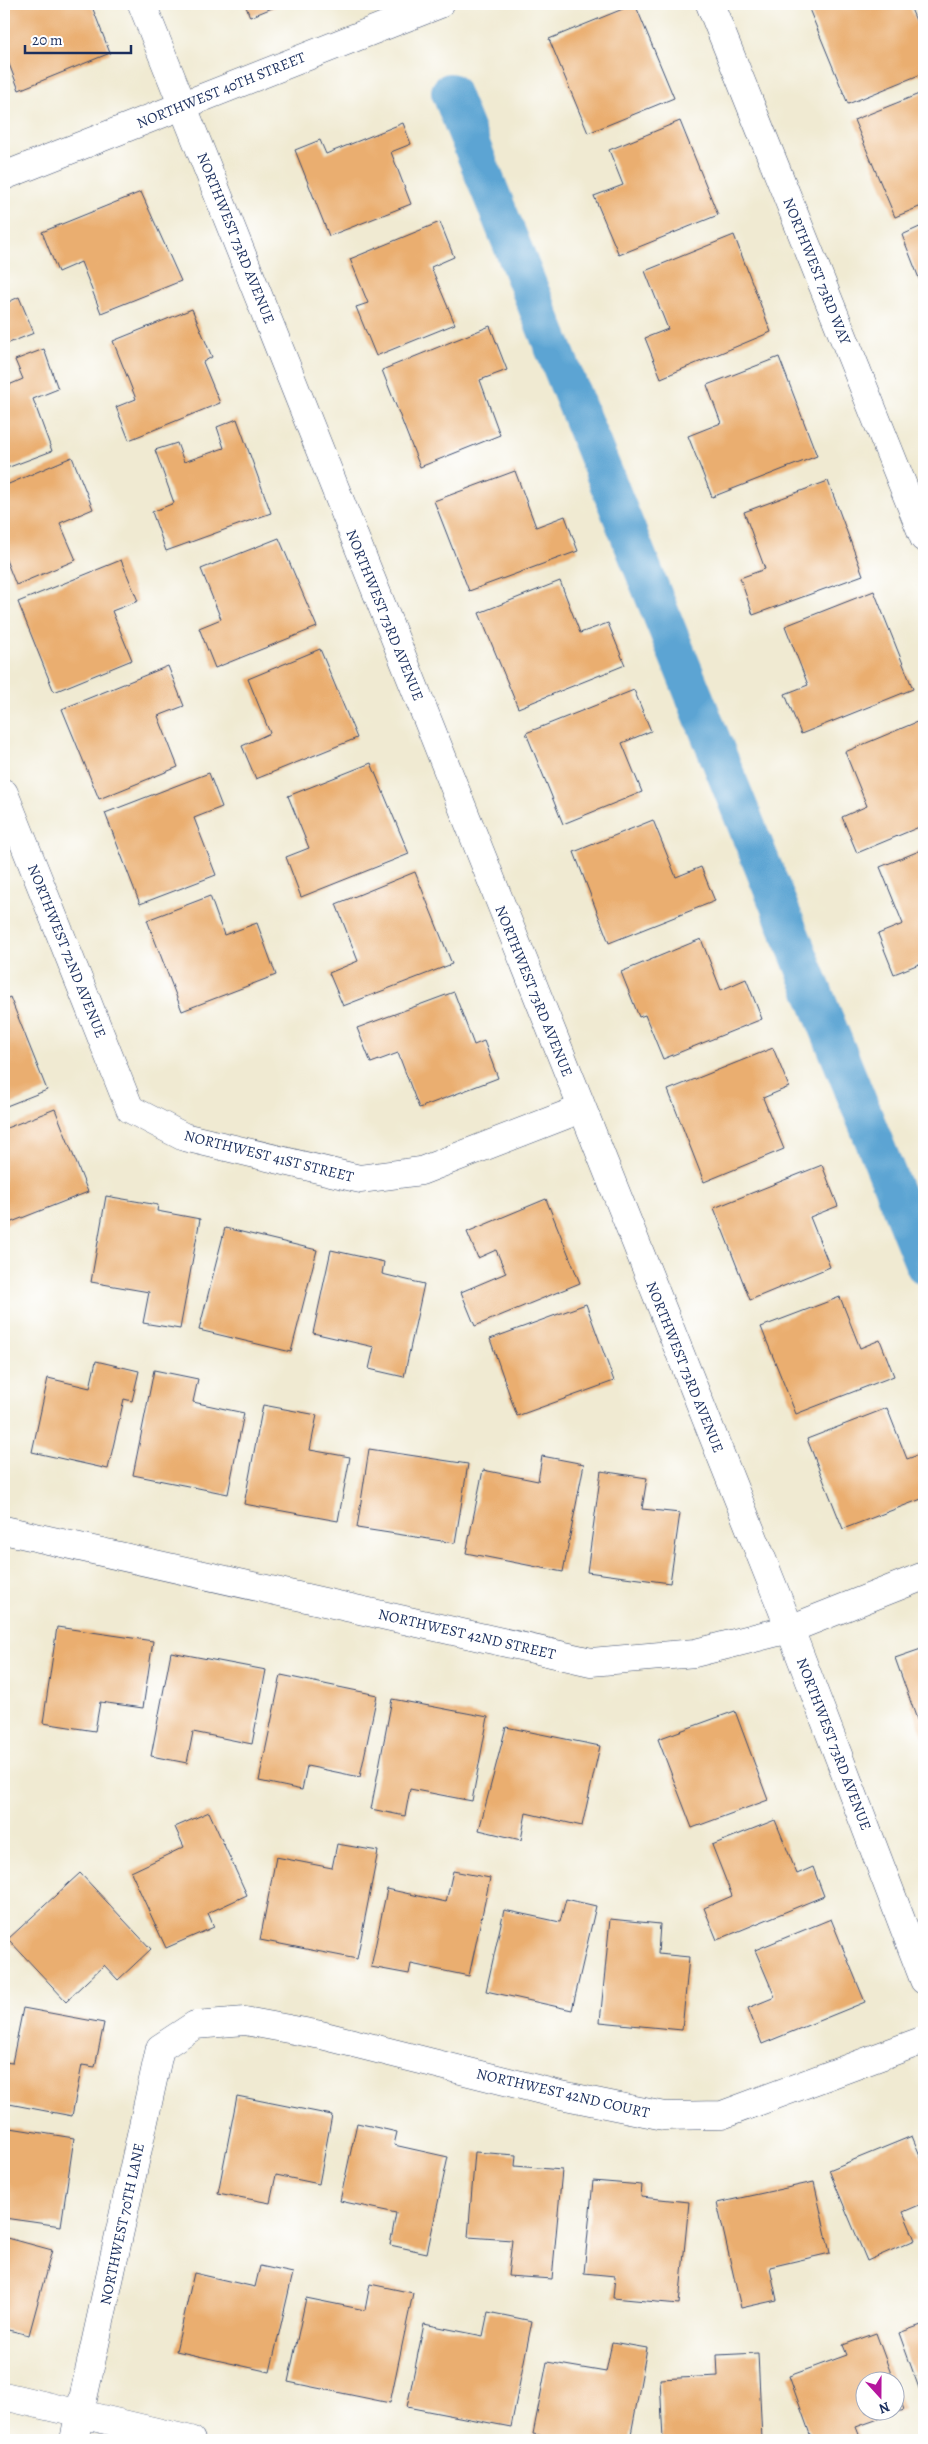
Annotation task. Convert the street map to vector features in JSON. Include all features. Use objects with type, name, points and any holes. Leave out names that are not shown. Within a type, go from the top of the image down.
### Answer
[{"type":"street","name":"NORTHWEST 73RD AVENUE","points":[[142,4],[581,1109],[790,1629],[924,1980]]},
{"type":"street","name":"NORTHWEST 40TH STREET","points":[[4,176],[440,4]]},
{"type":"street","name":"NORTHWEST 73RD WAY","points":[[710,4],[924,538]]},
{"type":"street","name":"NORTHWEST 72ND AVENUE","points":[[4,794],[130,1109]]},
{"type":"street","name":"NORTHWEST 41ST STREET","points":[[130,1109],[184,1137],[360,1179],[421,1171],[581,1109]]},
{"type":"street","name":"NORTHWEST 42ND STREET","points":[[4,1530],[591,1662],[695,1653],[790,1629],[924,1576]]},
{"type":"street","name":"NORTHWEST 42ND COURT","points":[[194,2025],[245,2021],[321,2035],[561,2094],[664,2116],[722,2115],[924,2040]]},
{"type":"street","name":"NORTHWEST 70TH LANE","points":[[74,2440],[160,2048],[194,2025]]},
{"type":"street","points":[[4,2396],[191,2440]]},
{"type":"building","points":[[4,4],[91,4],[110,53],[19,90],[4,51]]},
{"type":"building","points":[[245,4],[282,4],[250,17]]},
{"type":"building","points":[[635,4],[674,98],[588,133],[549,39]]},
{"type":"building","points":[[823,4],[909,4],[920,30],[924,28],[924,73],[848,104],[809,9]]},
{"type":"building","points":[[924,92],[924,205],[895,217],[854,120]]},
{"type":"building","points":[[680,121],[718,215],[619,255],[594,196],[623,185],[609,150]]},
{"type":"building","points":[[403,123],[411,144],[391,152],[411,204],[329,236],[295,150],[320,140],[326,154]]},
{"type":"building","points":[[141,192],[181,281],[101,313],[81,262],[58,272],[42,232]]},
{"type":"building","points":[[440,222],[454,257],[431,267],[455,324],[376,356],[356,307],[368,303],[350,259]]},
{"type":"building","points":[[924,225],[924,296],[920,286],[922,286],[902,235]]},
{"type":"building","points":[[734,235],[771,332],[661,378],[645,338],[668,329],[645,271]]},
{"type":"building","points":[[19,297],[34,333],[4,345],[4,304]]},
{"type":"building","points":[[192,309],[212,357],[203,362],[220,403],[129,440],[116,407],[136,399],[113,341]]},
{"type":"building","points":[[490,326],[507,370],[480,380],[500,435],[420,467],[382,370]]},
{"type":"building","points":[[44,349],[58,389],[33,399],[52,451],[4,469],[4,387],[23,379],[15,360]]},
{"type":"building","points":[[779,357],[817,456],[712,497],[688,436],[721,423],[707,385]]},
{"type":"building","points":[[237,419],[271,513],[166,551],[152,512],[174,503],[155,450],[177,443],[184,462],[224,448],[217,427]]},
{"type":"building","points":[[72,457],[93,509],[60,523],[76,560],[16,585],[4,555],[4,486]]},
{"type":"building","points":[[515,471],[536,527],[565,516],[578,551],[469,591],[434,501]]},
{"type":"building","points":[[828,481],[863,575],[753,615],[740,578],[765,569],[744,512]]},
{"type":"building","points":[[279,538],[317,627],[215,668],[199,628],[221,619],[201,569]]},
{"type":"building","points":[[121,560],[138,601],[112,611],[132,660],[54,692],[18,602]]},
{"type":"building","points":[[560,581],[580,633],[608,623],[625,665],[518,708],[479,613]]},
{"type":"building","points":[[874,591],[913,689],[801,734],[785,694],[808,685],[785,626]]},
{"type":"building","points":[[320,649],[357,738],[256,779],[242,746],[270,733],[248,679]]},
{"type":"building","points":[[168,666],[184,706],[158,716],[178,767],[99,799],[62,709]]},
{"type":"building","points":[[634,690],[651,731],[622,743],[642,792],[563,824],[526,733]]},
{"type":"building","points":[[924,719],[924,761],[922,763],[924,768],[924,825],[857,853],[842,817],[867,806],[845,752]]},
{"type":"building","points":[[371,763],[409,854],[301,897],[286,857],[309,848],[288,796]]},
{"type":"building","points":[[209,773],[222,807],[194,818],[216,875],[140,904],[105,813]]},
{"type":"building","points":[[653,820],[676,877],[701,867],[715,901],[609,943],[574,852]]},
{"type":"building","points":[[924,849],[924,962],[894,974],[878,934],[903,924],[880,867]]},
{"type":"building","points":[[415,872],[452,964],[343,1006],[329,973],[358,961],[336,904]]},
{"type":"building","points":[[210,896],[224,935],[257,923],[276,975],[182,1011],[147,920]]},
{"type":"building","points":[[701,939],[721,990],[746,979],[762,1019],[663,1059],[645,1015],[639,1017],[621,972]]},
{"type":"building","points":[[454,992],[474,1045],[484,1041],[498,1078],[419,1108],[398,1053],[371,1063],[357,1028]]},
{"type":"building","points":[[10,997],[47,1090],[4,1107],[4,1000]]},
{"type":"building","points":[[773,1048],[789,1087],[763,1098],[784,1149],[704,1182],[668,1090]]},
{"type":"building","points":[[55,1109],[88,1192],[4,1225],[4,1129]]},
{"type":"building","points":[[822,1165],[838,1206],[810,1217],[830,1267],[750,1300],[714,1208]]},
{"type":"building","points":[[106,1196],[158,1205],[157,1211],[200,1219],[180,1329],[143,1323],[149,1292],[91,1282]]},
{"type":"building","points":[[546,1199],[580,1283],[475,1326],[461,1292],[506,1273],[496,1250],[478,1258],[467,1232]]},
{"type":"building","points":[[225,1228],[317,1250],[291,1352],[199,1330]]},
{"type":"building","points":[[331,1250],[384,1262],[382,1274],[424,1284],[404,1377],[369,1369],[374,1347],[313,1333]]},
{"type":"building","points":[[840,1297],[860,1348],[880,1340],[894,1376],[796,1414],[761,1327]]},
{"type":"building","points":[[586,1304],[614,1381],[517,1416],[490,1339]]},
{"type":"building","points":[[96,1361],[139,1371],[132,1401],[124,1399],[108,1469],[32,1452],[48,1378],[90,1388]]},
{"type":"building","points":[[154,1370],[198,1379],[193,1402],[244,1413],[228,1494],[133,1475]]},
{"type":"building","points":[[263,1405],[317,1415],[310,1450],[350,1457],[338,1521],[244,1504]]},
{"type":"building","points":[[887,1408],[907,1459],[924,1453],[924,1498],[843,1529],[807,1439]]},
{"type":"building","points":[[369,1449],[468,1464],[455,1543],[357,1528]]},
{"type":"building","points":[[542,1456],[584,1464],[563,1572],[466,1553],[483,1470],[538,1481]]},
{"type":"building","points":[[601,1471],[647,1478],[642,1509],[680,1513],[670,1583],[587,1572]]},
{"type":"building","points":[[57,1627],[153,1641],[143,1708],[100,1702],[95,1731],[43,1723]]},
{"type":"building","points":[[924,1648],[924,1739],[895,1658]]},
{"type":"building","points":[[171,1652],[266,1670],[252,1744],[193,1732],[187,1763],[151,1756]]},
{"type":"building","points":[[281,1675],[377,1695],[360,1777],[307,1766],[302,1790],[259,1781]]},
{"type":"building","points":[[392,1699],[488,1717],[472,1801],[410,1789],[405,1816],[371,1809]]},
{"type":"building","points":[[735,1711],[768,1800],[692,1828],[658,1739]]},
{"type":"building","points":[[506,1727],[600,1746],[582,1826],[526,1813],[521,1840],[479,1830]]},
{"type":"building","points":[[209,1812],[247,1895],[208,1913],[214,1927],[166,1948],[131,1872],[184,1847],[175,1827]]},
{"type":"building","points":[[775,1820],[797,1874],[813,1867],[824,1896],[717,1940],[704,1908],[732,1896],[712,1845]]},
{"type":"building","points":[[337,1844],[378,1851],[357,1959],[260,1940],[276,1857],[332,1868]]},
{"type":"building","points":[[453,1871],[490,1878],[469,1976],[411,1964],[409,1974],[371,1967],[387,1889],[446,1902]]},
{"type":"building","points":[[80,1873],[151,1949],[118,1980],[104,1965],[66,2001],[8,1939]]},
{"type":"building","points":[[566,1899],[596,1906],[572,2010],[486,1991],[504,1910],[560,1922]]},
{"type":"building","points":[[610,1919],[660,1924],[658,1954],[689,1957],[682,2030],[600,2022]]},
{"type":"building","points":[[831,1919],[865,2002],[762,2044],[748,2008],[775,1997],[755,1950]]},
{"type":"building","points":[[23,2008],[104,2023],[95,2067],[82,2065],[72,2116],[4,2103],[4,2062],[12,2063]]},
{"type":"building","points":[[237,2096],[332,2115],[319,2184],[276,2175],[270,2203],[218,2193]]},
{"type":"building","points":[[357,2123],[397,2132],[394,2145],[448,2157],[427,2253],[390,2245],[396,2213],[340,2201]]},
{"type":"building","points":[[4,2127],[74,2138],[61,2226],[4,2218]]},
{"type":"building","points":[[912,2136],[924,2165],[924,2203],[903,2212],[915,2240],[867,2261],[829,2170]]},
{"type":"building","points":[[475,2152],[516,2155],[515,2166],[562,2170],[552,2279],[508,2276],[512,2240],[468,2237]]},
{"type":"building","points":[[593,2181],[642,2185],[641,2197],[689,2202],[679,2304],[613,2298],[615,2276],[584,2273]]},
{"type":"building","points":[[814,2182],[830,2253],[770,2267],[777,2300],[741,2308],[717,2203]]},
{"type":"building","points":[[4,2237],[52,2250],[29,2335],[4,2329]]},
{"type":"building","points":[[260,2266],[293,2273],[270,2372],[176,2351],[194,2273],[255,2287]]},
{"type":"building","points":[[370,2284],[413,2293],[390,2403],[288,2382],[306,2298],[365,2310]]},
{"type":"building","points":[[488,2312],[532,2321],[511,2427],[407,2407],[424,2324],[483,2336]]},
{"type":"building","points":[[924,2324],[924,2402],[899,2333]]},
{"type":"building","points":[[876,2333],[890,2372],[856,2372],[856,2422],[870,2422],[856,2427],[860,2437],[851,2440],[812,2440],[789,2376],[847,2355],[843,2345]]},
{"type":"building","points":[[612,2342],[647,2348],[630,2440],[565,2440],[533,2434],[547,2362],[606,2372]]},
{"type":"building","points":[[758,2353],[762,2440],[663,2440],[660,2379],[718,2376],[717,2355]]},
{"type":"waterway","points":[[450,92],[924,1265]]}]
